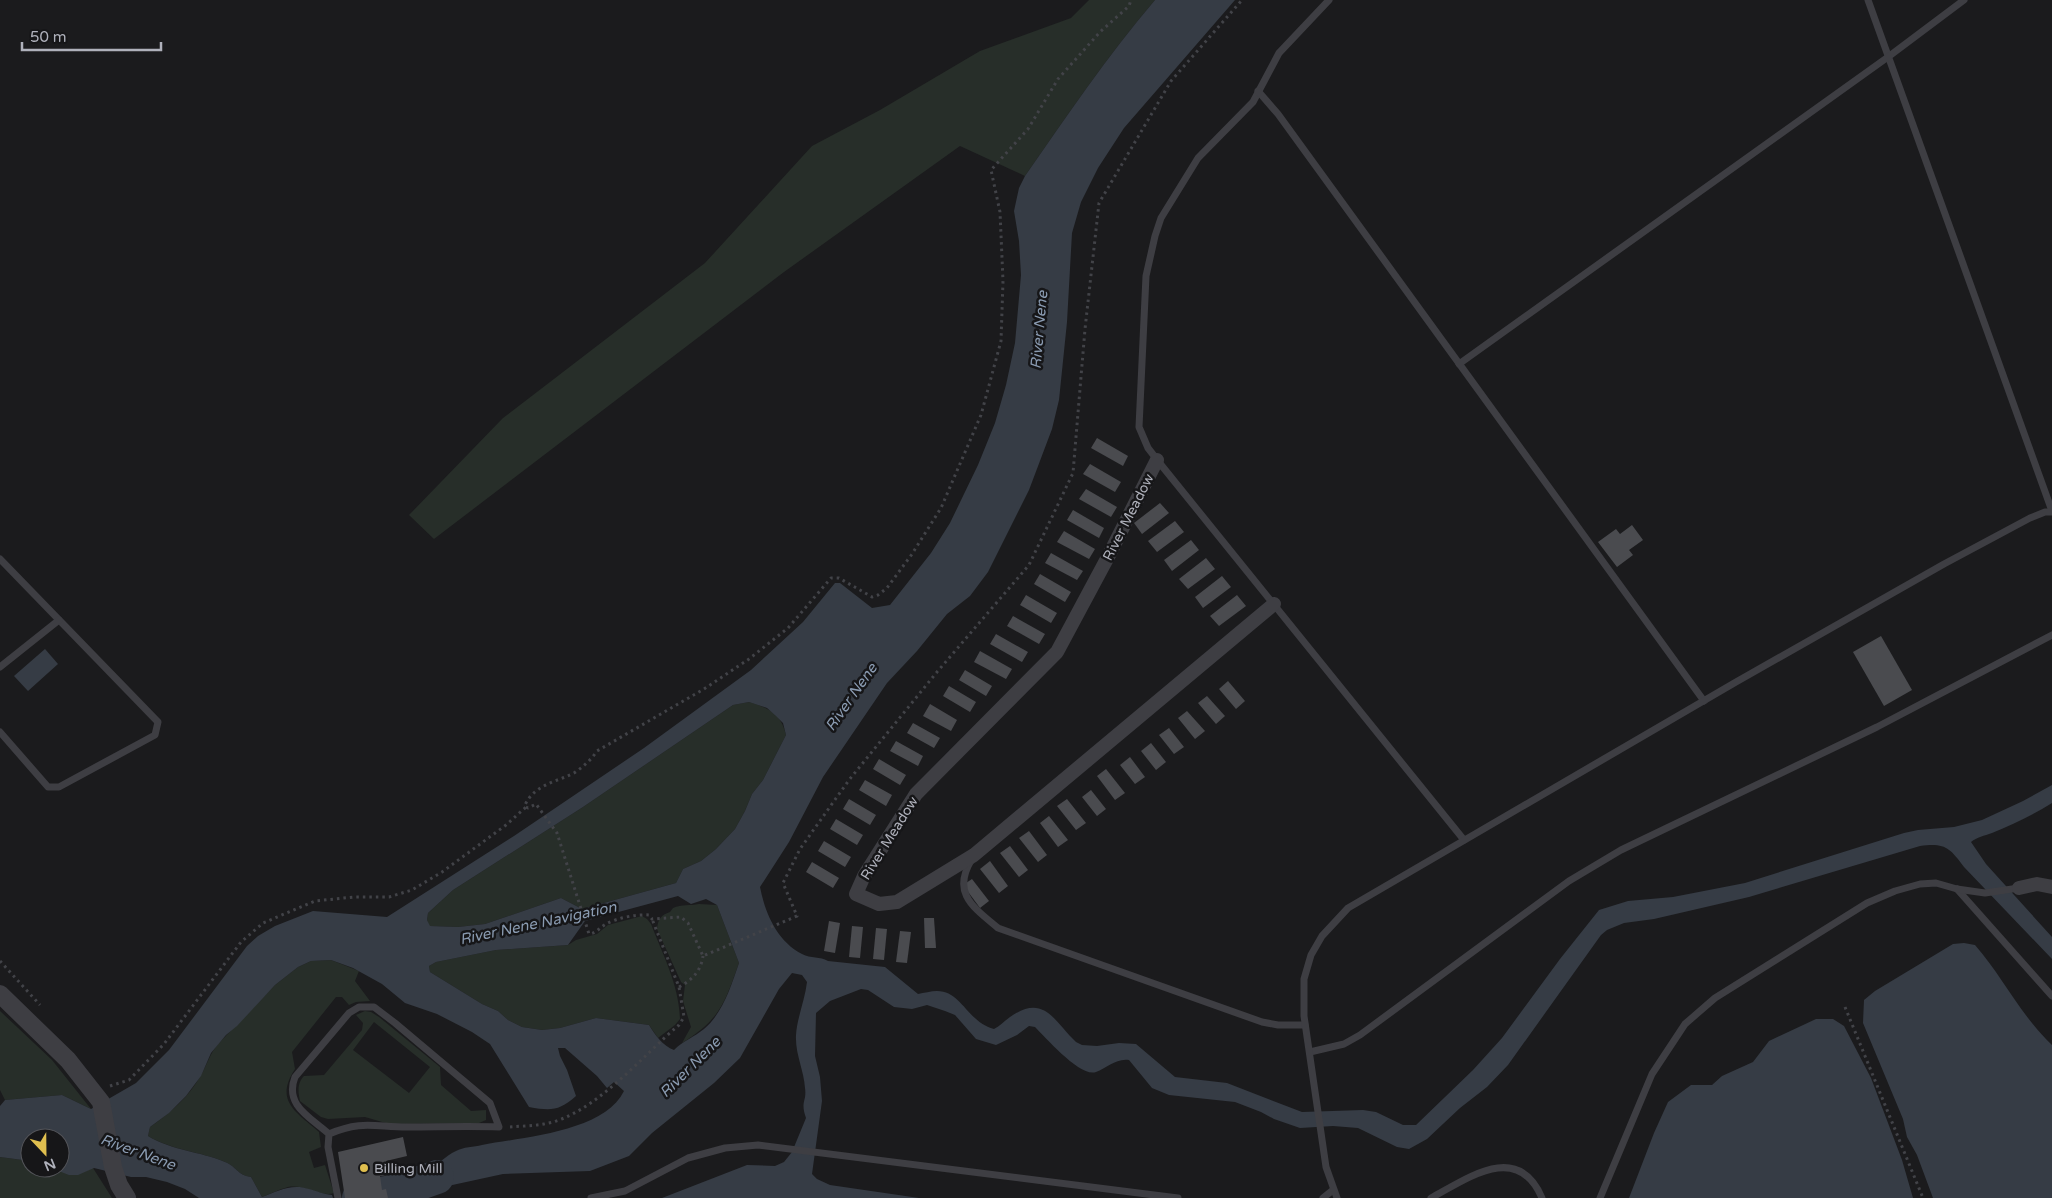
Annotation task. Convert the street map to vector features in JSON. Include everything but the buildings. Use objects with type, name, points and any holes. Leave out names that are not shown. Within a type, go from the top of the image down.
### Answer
[{"type":"street","name":"River Meadow","points":[[1157,460],[1057,652],[916,794],[864,876],[856,894],[880,904],[897,902],[974,855],[1274,604]]},
{"type":"street","points":[[2019,888],[2037,884],[2051,884]]},
{"type":"street","points":[[0,994],[104,1094],[108,1149],[123,1191]]},
{"type":"lane","points":[[1329,0],[1279,53],[1253,102],[1198,158],[1171,200],[1155,236],[1146,276],[1139,427],[1142,437],[1157,460],[1464,840]]},
{"type":"lane","points":[[1337,1198],[1326,1167],[1306,1025],[1304,979],[1311,955],[1322,936],[1348,908],[1704,701],[2030,518],[2052,511],[1868,0]]},
{"type":"lane","points":[[1459,364],[1888,57],[1964,0]]},
{"type":"lane","points":[[1258,91],[1278,114],[1704,701]]},
{"type":"lane","points":[[0,559],[158,722],[155,735],[59,787],[48,787],[0,732]]},
{"type":"lane","points":[[0,667],[59,620]]},
{"type":"lane","points":[[1310,1052],[1344,1044],[1360,1035],[1569,881],[1621,850],[1877,727],[2052,635]]},
{"type":"lane","points":[[974,855],[963,875],[965,896],[978,914],[998,928],[1262,1022],[1278,1025],[1306,1025]]},
{"type":"lane","points":[[1600,1198],[1652,1074],[1685,1024],[1715,998],[1867,903],[1895,891],[1920,884],[1936,883],[1957,889],[1986,893],[2019,888]]},
{"type":"lane","points":[[1957,889],[2052,996]]},
{"type":"lane","points":[[367,1006],[374,1007],[395,1023],[490,1103],[500,1127],[437,1125],[400,1127],[366,1124],[342,1128],[329,1134],[293,1101],[291,1087],[295,1077],[350,1013],[359,1007],[367,1006]]},
{"type":"lane","points":[[329,1134],[328,1147],[338,1198]]},
{"type":"lane","points":[[590,1198],[625,1191],[688,1158],[725,1148],[758,1145],[1178,1198]]},
{"type":"lane","points":[[1431,1198],[1478,1173],[1507,1166],[1521,1172],[1538,1189],[1542,1198]]},
{"type":"lane","points":[[1323,1198],[1333,1190]]},
{"type":"path","points":[[526,807],[527,801],[550,782],[575,772],[590,760],[597,751],[696,694],[749,659],[788,628],[832,578],[839,578],[872,596],[878,595],[887,588],[912,554],[941,508],[981,415],[1001,341],[1003,281],[1000,212],[991,170],[1028,129],[1058,80],[1100,32],[1129,6],[1131,0]]},
{"type":"path","points":[[703,956],[717,952],[797,916],[783,884],[800,849],[849,780],[937,672],[1029,565],[1073,473],[1085,329],[1099,203],[1171,81],[1242,0]]},
{"type":"path","points":[[104,1094],[129,1080],[164,1044],[241,942],[263,923],[315,901],[354,897],[389,897],[412,890],[442,872],[506,825],[526,807],[528,808],[536,804],[557,833],[589,934],[592,934],[607,923],[640,914],[649,915],[679,987],[684,1017],[679,1025],[596,1100],[575,1113],[545,1124],[500,1127]]},
{"type":"path","points":[[652,919],[681,917],[688,923],[703,956],[700,969],[693,977],[679,987]]},
{"type":"path","points":[[1845,1007],[1923,1198]]},
{"type":"shaded area","points":[[1089,0],[1155,0],[1104,64],[1025,176],[960,146],[784,272],[434,539],[409,515],[503,418],[705,263],[812,146],[880,110],[980,51],[1071,18]]},
{"type":"shaded area","points":[[749,702],[773,712],[781,721],[786,735],[763,780],[752,794],[735,829],[716,849],[701,861],[683,869],[676,883],[582,909],[561,898],[485,924],[458,927],[429,926],[427,920],[428,913],[453,890],[583,807],[733,705]]},
{"type":"shaded area","points":[[699,904],[717,905],[739,963],[719,1010],[705,1026],[682,1043],[691,1027],[683,1001],[685,985],[681,982],[657,929],[660,918],[673,908]]},
{"type":"shaded area","points":[[642,916],[651,924],[670,970],[679,1006],[680,1019],[658,1038],[649,1025],[596,1018],[560,1028],[542,1030],[522,1027],[430,972],[429,966],[436,962],[496,950],[568,945],[576,940],[597,934],[608,925]]},
{"type":"shaded area","points":[[331,960],[359,971],[355,981],[370,1001],[356,1002],[349,1005],[342,997],[336,997],[292,1052],[295,1069],[289,1080],[287,1098],[296,1112],[319,1132],[321,1147],[309,1152],[314,1168],[325,1165],[334,1193],[324,1194],[300,1187],[288,1187],[262,1197],[251,1177],[246,1176],[229,1164],[215,1158],[167,1145],[148,1136],[150,1127],[172,1110],[191,1090],[218,1044],[275,985],[298,967],[311,961]]},
{"type":"shaded area","points":[[0,1011],[52,1060],[91,1109],[62,1095],[5,1100],[0,1090]]},
{"type":"shaded area","points":[[365,1011],[379,1017],[440,1067],[441,1085],[471,1111],[486,1110],[486,1120],[479,1123],[389,1124],[365,1117],[328,1119],[321,1117],[300,1101],[299,1088],[304,1076],[324,1075],[362,1030],[363,1023],[356,1015]],"holes":[[[374,1022],[430,1067],[409,1093],[353,1050]]]},
{"type":"shaded area","points":[[0,1157],[20,1160],[20,1178],[70,1178],[70,1174],[78,1174],[93,1168],[112,1198],[0,1198]]},
{"type":"water","name":"River Nene Navigation","points":[[1155,0],[1235,0],[1124,128],[1098,168],[1081,202],[1072,233],[1067,322],[1059,400],[1052,429],[1029,490],[988,572],[970,596],[947,614],[917,651],[887,683],[823,777],[789,842],[760,887],[769,916],[786,942],[802,954],[828,961],[885,967],[918,994],[935,991],[946,992],[959,1001],[977,1020],[994,1029],[1022,1010],[1040,1009],[1048,1013],[1076,1042],[1082,1045],[1097,1046],[1119,1043],[1136,1044],[1175,1077],[1227,1083],[1302,1112],[1363,1110],[1376,1112],[1403,1125],[1416,1125],[1473,1070],[1502,1038],[1599,910],[1628,901],[1673,897],[1745,883],[1904,833],[1954,827],[1982,820],[2052,785],[2052,803],[2023,819],[1971,842],[1986,864],[2052,937],[2052,959],[1950,851],[1935,845],[1920,846],[1749,897],[1654,919],[1624,923],[1607,930],[1601,935],[1508,1065],[1487,1087],[1460,1108],[1427,1139],[1409,1149],[1397,1147],[1358,1128],[1333,1126],[1300,1128],[1235,1102],[1169,1095],[1152,1088],[1129,1060],[1120,1060],[1096,1072],[1090,1072],[1082,1069],[1064,1056],[1035,1027],[1029,1026],[1017,1035],[996,1045],[976,1039],[955,1015],[927,1005],[912,1009],[894,1007],[868,990],[861,989],[830,1001],[816,1013],[815,1056],[820,1077],[822,1101],[812,1174],[817,1179],[830,1185],[919,1198],[662,1198],[747,1165],[775,1166],[784,1162],[792,1152],[806,1118],[804,1081],[796,1035],[807,982],[802,975],[792,973],[779,989],[740,1058],[714,1083],[652,1133],[629,1156],[590,1171],[503,1174],[434,1189],[420,1197],[395,1198],[389,1176],[423,1172],[452,1153],[462,1149],[540,1135],[581,1124],[599,1116],[614,1105],[624,1091],[614,1082],[607,1088],[597,1076],[565,1048],[558,1048],[576,1096],[565,1105],[554,1109],[529,1107],[490,1044],[472,1032],[437,1014],[405,1003],[382,984],[353,968],[331,960],[311,961],[298,967],[275,985],[237,1026],[226,1035],[211,1053],[201,1076],[186,1096],[169,1113],[150,1127],[148,1136],[167,1145],[215,1158],[229,1164],[246,1176],[251,1177],[262,1197],[285,1188],[303,1187],[332,1195],[333,1198],[199,1198],[185,1189],[146,1177],[131,1177],[94,1168],[78,1175],[70,1175],[70,1128],[20,1128],[20,1160],[0,1157],[0,1106],[5,1100],[62,1095],[91,1109],[136,1083],[169,1050],[247,946],[258,936],[275,926],[313,911],[387,917],[514,836],[644,748],[751,670],[803,622],[835,583],[840,583],[872,608],[890,605],[931,553],[950,523],[978,465],[995,423],[1015,343],[1021,275],[1019,241],[1014,211],[1019,188],[1025,176],[1104,64]],"holes":[[[749,702],[767,708],[783,723],[786,735],[763,780],[752,794],[735,829],[716,849],[701,861],[683,869],[676,883],[582,909],[561,898],[485,924],[458,927],[430,926],[427,920],[428,913],[453,890],[583,807],[733,705]],[[678,896],[691,904],[706,899],[717,905],[739,963],[726,999],[711,1023],[674,1050],[663,1043],[649,1025],[596,1018],[560,1028],[542,1030],[522,1027],[430,972],[429,966],[436,962],[496,950],[568,945],[585,921]]]},
{"type":"water","points":[[45,649],[58,664],[28,691],[14,676]]},
{"type":"water","points":[[1953,944],[1975,945],[2031,1022],[2052,1045],[2052,1198],[1933,1198],[1863,1023],[1864,1000],[1875,991]]},
{"type":"water","points":[[1816,1019],[1833,1019],[1844,1026],[1871,1078],[1902,1160],[1913,1198],[1629,1198],[1668,1102],[1691,1085],[1712,1085],[1722,1076],[1753,1062],[1769,1041]]},
{"type":"waterway","name":"River Nene","points":[[359,1198],[397,1191],[437,1177]]},
{"type":"place","name":"Billing Mill","points":[[364,1168]]}]
